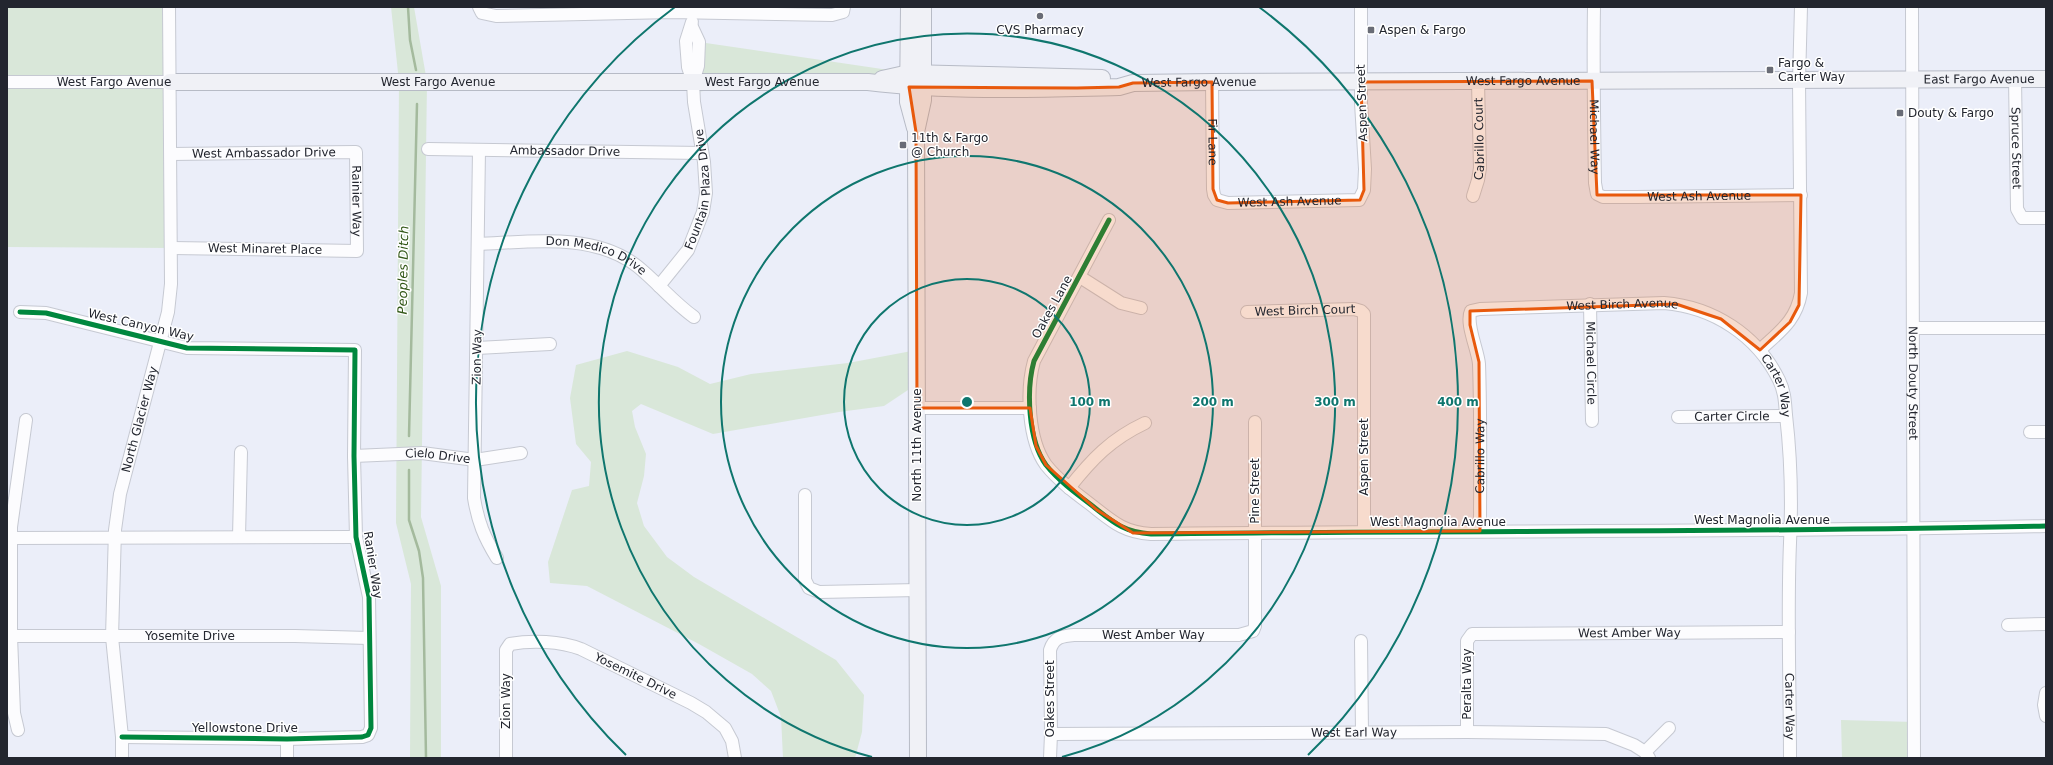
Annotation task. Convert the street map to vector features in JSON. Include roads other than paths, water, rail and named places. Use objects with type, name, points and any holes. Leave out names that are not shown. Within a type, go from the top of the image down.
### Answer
[{"type":"main road","name":"North 11th Avenue","points":[[909,7],[916,80]]},
{"type":"main road","name":"North 11th Avenue","points":[[918,758],[916,132],[908,102],[916,80],[923,7]]},
{"type":"main road","name":"West Fargo Avenue","points":[[170,82],[868,82],[1076,76],[1121,79],[1133,83],[1912,80]]},
{"type":"main road","name":"East Fargo Avenue","points":[[1912,80],[2046,80]]},
{"type":"street","name":"North Glacier Way","points":[[122,758],[122,737],[112,637],[114,537],[120,494],[168,312],[172,248],[169,7]]},
{"type":"street","name":"Aspen Street","points":[[1360,7],[1364,169],[1364,190],[1361,199]]},
{"type":"street","name":"Michael Way","points":[[1594,7],[1592,81],[1594,104],[1595,183],[1597,194]]},
{"type":"street","name":"Carter Way","points":[[1790,758],[1789,632],[1791,530],[1789,435],[1786,416],[1786,399],[1779,380],[1760,350],[1790,322],[1799,305],[1802,273],[1799,81],[1801,7]]},
{"type":"street","name":"North Douty Street","points":[[1912,7],[1914,758]]},
{"type":"street","points":[[479,9],[496,16],[693,9],[832,15],[843,10]]},
{"type":"street","name":"Fountain Plaza Drive","points":[[659,286],[688,250],[703,212],[706,193],[704,162],[694,102],[693,82],[698,66],[699,42],[692,27],[693,9]]},
{"type":"street","name":"Spruce Street","points":[[2015,80],[2017,210],[2019,215],[2025,219],[2046,218]]},
{"type":"street","name":"West Fargo Avenue","points":[[7,82],[170,82]]},
{"type":"street","name":"Fir Lane","points":[[1212,82],[1212,189],[1217,200]]},
{"type":"street","name":"Cabrillo Court","points":[[1473,196],[1480,168],[1478,82]]},
{"type":"street","name":"Ambassador Drive","points":[[428,149],[702,154]]},
{"type":"street","name":"Zion Way","points":[[479,150],[474,498],[478,520],[486,540],[497,558]]},
{"type":"street","name":"West Ambassador Drive","points":[[171,154],[356,152]]},
{"type":"street","name":"Rainier Way","points":[[356,152],[357,251]]},
{"type":"street","name":"West Ash Avenue","points":[[1597,194],[1603,197],[1801,195]]},
{"type":"street","name":"West Ash Avenue","points":[[1217,200],[1228,203],[1355,201],[1361,199]]},
{"type":"street","name":"Oakes Lane","points":[[1030,408],[1031,370],[1034,361],[1109,220]]},
{"type":"street","name":"Don Medico Drive","points":[[478,244],[566,243],[594,246],[621,255],[637,266],[674,301],[694,317]]},
{"type":"street","name":"West Minaret Place","points":[[172,248],[357,251]]},
{"type":"street","points":[[1080,277],[1122,303],[1141,308]]},
{"type":"street","name":"West Birch Avenue","points":[[1472,311],[1480,309],[1590,304],[1664,303],[1692,307],[1721,319],[1738,330],[1760,350]]},
{"type":"street","name":"Michael Circle","points":[[1590,304],[1592,421]]},
{"type":"street","name":"West Birch Court","points":[[1247,312],[1354,309],[1362,311]]},
{"type":"street","name":"Aspen Street","points":[[1362,311],[1364,320],[1364,532]]},
{"type":"street","name":"Cabrillo Way","points":[[1472,311],[1469,319],[1479,362],[1480,531]]},
{"type":"street","name":"West Canyon Way","points":[[20,312],[46,313],[160,342],[200,348],[355,350]]},
{"type":"street","points":[[1913,328],[2046,328]]},
{"type":"street","points":[[477,348],[550,344]]},
{"type":"street","name":"Ranier Way","points":[[355,350],[354,456],[356,537],[369,597],[371,728],[368,735]]},
{"type":"street","points":[[917,408],[1030,408]]},
{"type":"street","name":"West Magnolia Avenue","points":[[1030,408],[1034,437],[1041,456],[1050,469],[1069,488],[1122,528],[1133,533],[1791,530],[2046,526]]},
{"type":"street","name":"Carter Circle","points":[[1678,417],[1786,416]]},
{"type":"street","points":[[18,730],[14,712],[11,636],[11,538],[13,508],[26,420]]},
{"type":"street","name":"Pine Street","points":[[1252,631],[1255,611],[1255,422]]},
{"type":"street","points":[[1069,488],[1099,453],[1116,440],[1145,423]]},
{"type":"street","points":[[2030,432],[2046,432]]},
{"type":"street","points":[[239,537],[241,452]]},
{"type":"street","name":"Cielo Drive","points":[[354,456],[422,453],[475,460],[521,453]]},
{"type":"street","points":[[806,495],[806,580],[809,588],[819,592],[918,590]]},
{"type":"street","points":[[11,538],[356,537]]},
{"type":"street","points":[[2008,625],[2046,624]]},
{"type":"street","name":"West Amber Way","points":[[1054,640],[1064,636],[1074,635],[1239,635],[1252,631]]},
{"type":"street","name":"West Amber Way","points":[[1469,636],[1480,633],[1789,632]]},
{"type":"street","name":"Yosemite Drive","points":[[11,636],[295,636],[369,638]]},
{"type":"street","name":"Peralta Way","points":[[1467,732],[1467,647],[1469,636]]},
{"type":"street","name":"Oakes Street","points":[[1050,758],[1050,650],[1054,640]]},
{"type":"street","points":[[1361,641],[1362,733]]},
{"type":"street","name":"Yosemite Drive","points":[[508,645],[538,642],[568,644],[691,703],[725,728],[732,741],[735,758]]},
{"type":"street","name":"Zion Way","points":[[506,758],[506,650],[508,645]]},
{"type":"street","points":[[2046,693],[2044,705],[2046,716]]},
{"type":"street","points":[[1647,755],[1669,728]]},
{"type":"street","name":"West Earl Way","points":[[1051,734],[1467,732],[1606,734],[1622,740],[1647,755]]},
{"type":"street","name":"Yellowstone Drive","points":[[122,737],[287,739],[362,737],[368,735]]},
{"type":"street","points":[[287,739],[287,758]]},
{"type":"waterway","name":"Peoples Ditch","points":[[408,7],[410,40],[416,70]]},
{"type":"waterway","name":"Peoples Ditch","points":[[409,436],[417,104]]},
{"type":"waterway","points":[[409,470],[409,520],[419,551],[423,578],[426,758]]},
{"type":"place","name":"CVS Pharmacy","points":[[1040,16]]},
{"type":"place","name":"Aspen & Fargo","points":[[1371,30]]},
{"type":"place","name":"Fargo & Carter Way","points":[[1770,70]]},
{"type":"place","name":"Douty & Fargo","points":[[1900,113]]},
{"type":"place","name":"11th & Fargo @ Church","points":[[903,145]]}]
